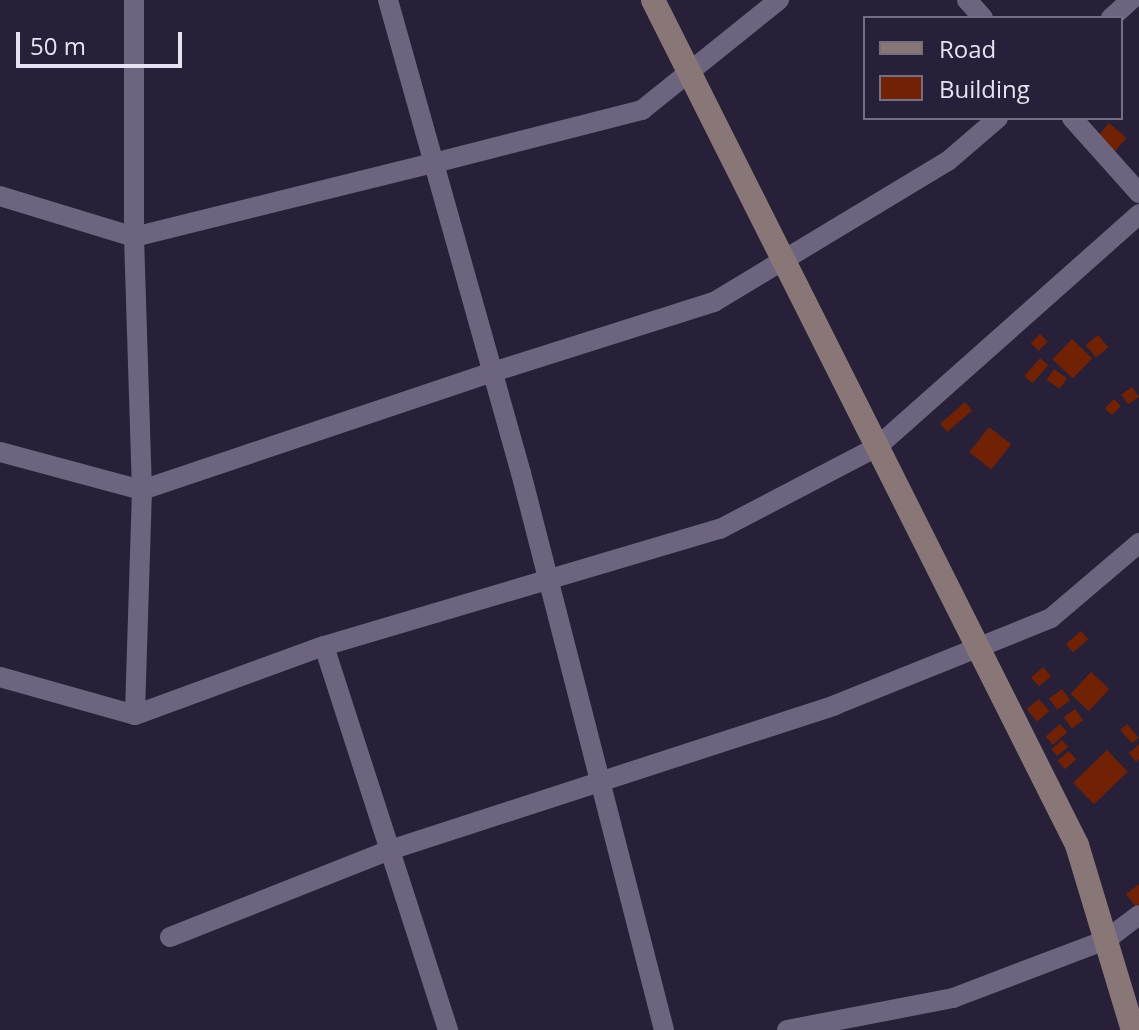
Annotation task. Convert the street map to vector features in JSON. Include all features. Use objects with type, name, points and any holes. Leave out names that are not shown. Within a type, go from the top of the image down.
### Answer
[{"type":"street","points":[[134,0],[134,237],[142,490],[135,715]]},
{"type":"street","points":[[388,0],[493,372],[664,1030]]},
{"type":"street","points":[[653,0],[1077,845],[1133,1030]]},
{"type":"street","points":[[0,196],[134,237],[434,163],[642,110],[779,0]]},
{"type":"street","points":[[967,0],[981,16]]},
{"type":"street","points":[[1113,16],[1131,0]]},
{"type":"street","points":[[0,452],[142,490],[493,372],[714,302],[948,161],[996,120]]},
{"type":"street","points":[[1074,120],[1139,193]]},
{"type":"street","points":[[0,677],[135,715],[324,646],[720,529],[877,447],[1139,214]]},
{"type":"street","points":[[170,937],[390,850],[835,705],[1051,618],[1139,543]]},
{"type":"street","points":[[324,646],[448,1030]]},
{"type":"street","points":[[787,1030],[953,998],[1106,940],[1139,915]]},
{"type":"building","points":[[1109,123],[1127,138],[1112,155],[1094,141]]},
{"type":"building","points":[[1040,334],[1048,342],[1039,351],[1031,343]]},
{"type":"building","points":[[1098,335],[1108,347],[1096,358],[1086,345]]},
{"type":"building","points":[[1072,339],[1092,358],[1073,379],[1053,359]]},
{"type":"building","points":[[1040,358],[1048,365],[1033,383],[1024,376]]},
{"type":"building","points":[[1054,369],[1067,378],[1060,389],[1047,380]]},
{"type":"building","points":[[1132,387],[1139,397],[1128,404],[1121,394]]},
{"type":"building","points":[[1114,399],[1121,406],[1112,415],[1105,408]]},
{"type":"building","points":[[965,402],[972,410],[947,432],[940,424]]},
{"type":"building","points":[[989,427],[1011,444],[991,469],[969,452]]},
{"type":"building","points":[[1081,631],[1088,639],[1073,652],[1066,644]]},
{"type":"building","points":[[1043,667],[1051,676],[1039,687],[1031,678]]},
{"type":"building","points":[[1091,672],[1109,689],[1089,711],[1071,694]]},
{"type":"building","points":[[1062,689],[1070,700],[1057,710],[1049,698]]},
{"type":"building","points":[[1039,699],[1049,711],[1037,722],[1027,709]]},
{"type":"building","points":[[1075,709],[1083,720],[1072,729],[1064,717]]},
{"type":"building","points":[[1060,724],[1067,732],[1053,745],[1046,736]]},
{"type":"building","points":[[1127,724],[1139,738],[1132,743],[1120,730]]},
{"type":"building","points":[[1062,740],[1068,747],[1057,756],[1051,749]]},
{"type":"building","points":[[1139,744],[1139,759],[1136,762],[1129,753]]},
{"type":"building","points":[[1107,750],[1128,772],[1094,804],[1073,783]]},
{"type":"building","points":[[1069,751],[1076,759],[1065,769],[1058,761]]},
{"type":"building","points":[[1139,884],[1139,904],[1136,907],[1126,894]]}]
